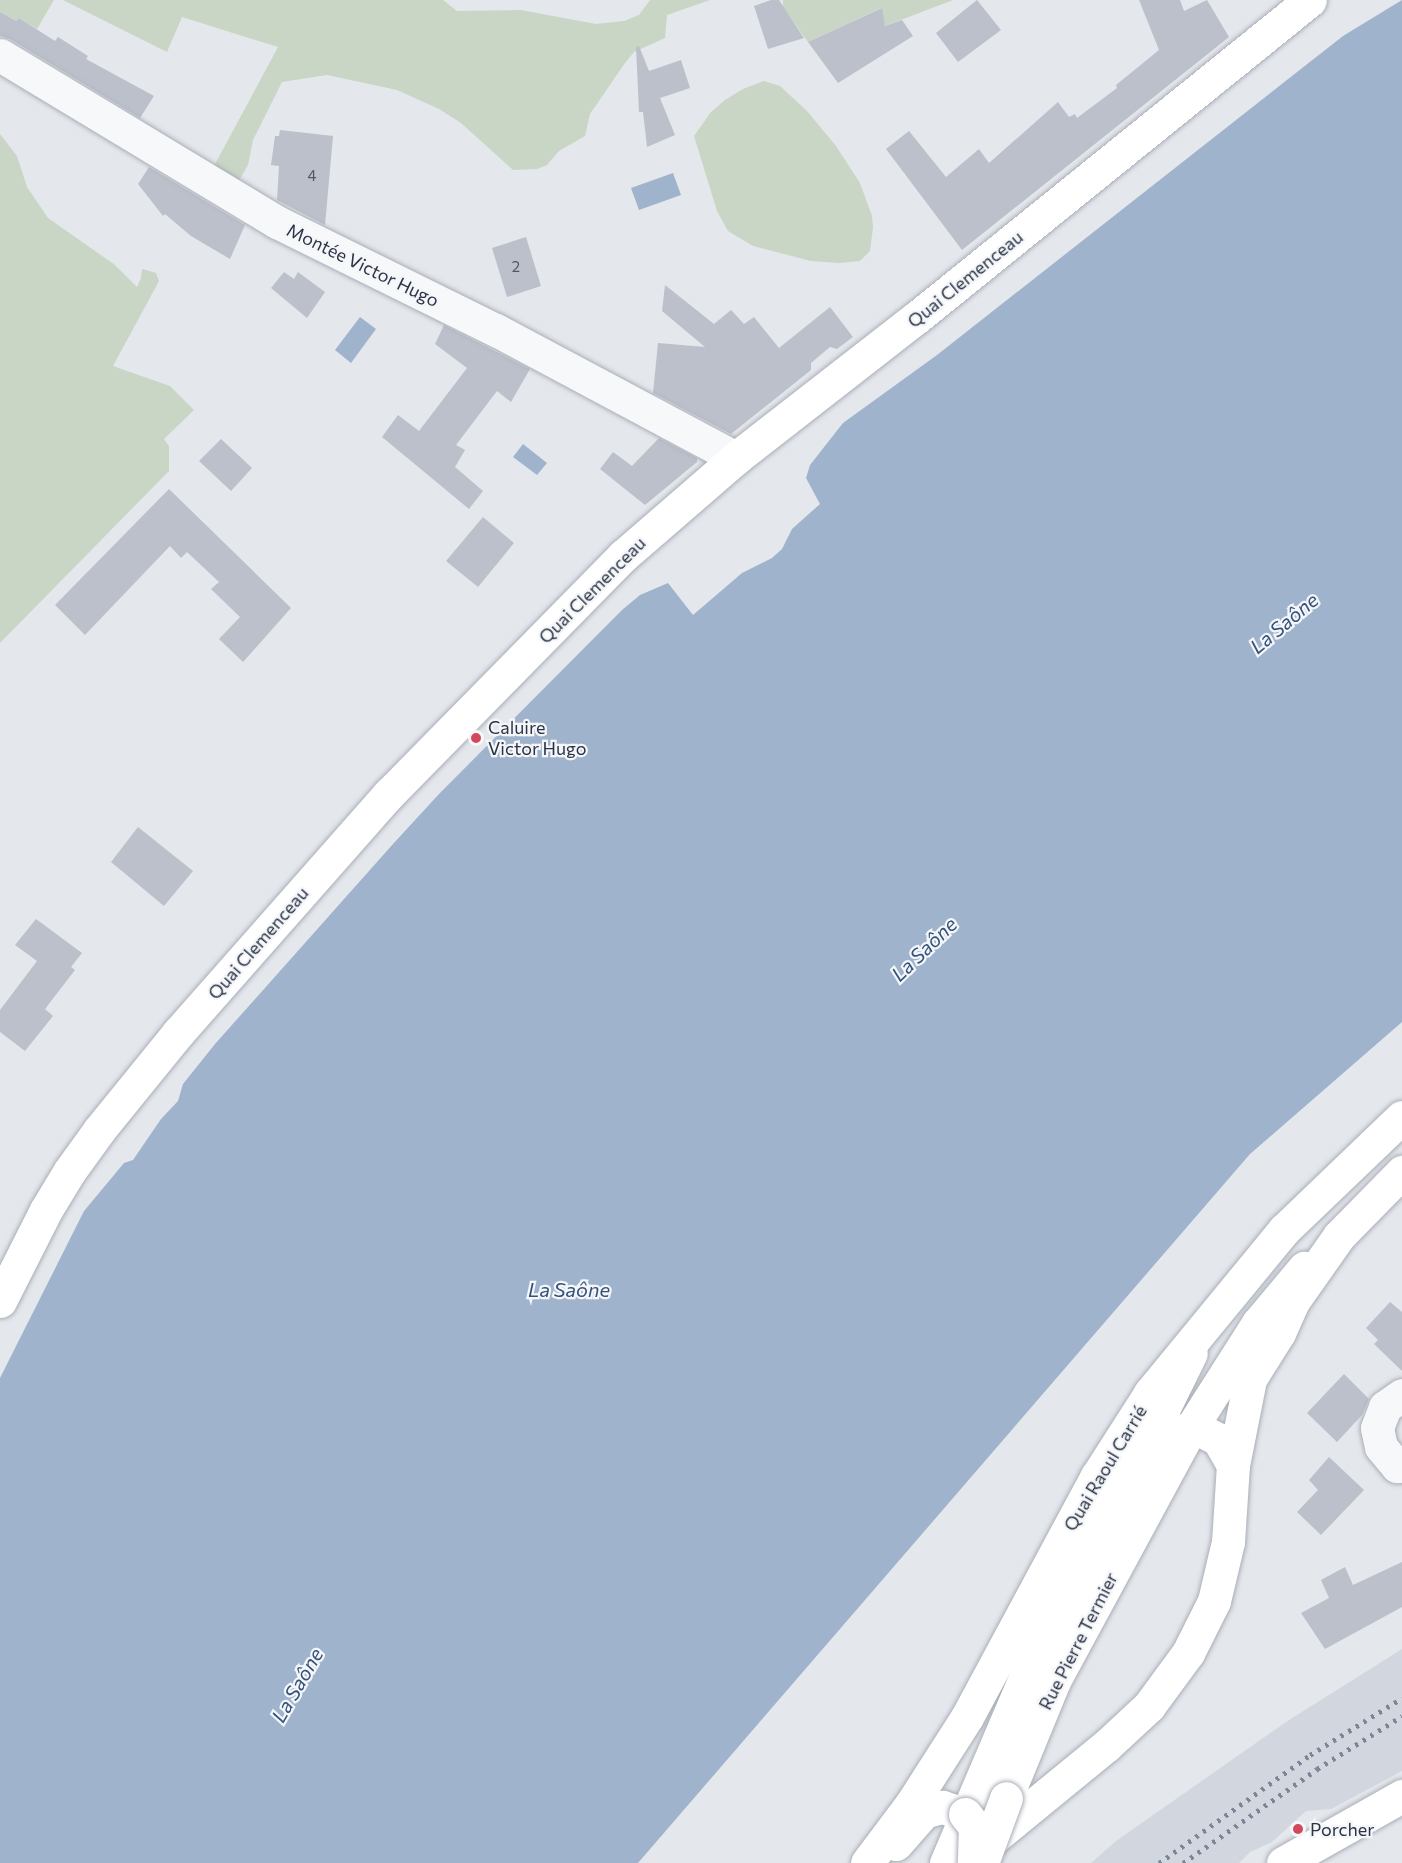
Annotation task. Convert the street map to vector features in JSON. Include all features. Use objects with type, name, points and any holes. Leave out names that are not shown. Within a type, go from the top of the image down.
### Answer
[{"type":"main road","name":"Quai Clemenceau","points":[[0,1301],[46,1210],[69,1172],[100,1129],[178,1033],[389,794],[623,556],[736,458],[916,318],[1310,0]]},
{"type":"main road","name":"Quai Raoul Carrié","points":[[867,1863],[912,1803],[968,1717],[1097,1476],[1150,1393],[1284,1230],[1402,1117]]},
{"type":"main road","points":[[962,1863],[1106,1746],[1149,1706],[1188,1653],[1214,1601],[1228,1542],[1233,1465],[1250,1379],[1279,1333],[1294,1300],[1339,1236],[1402,1172]]},
{"type":"main road","name":"Rue Pierre Termier","points":[[982,1863],[1054,1681],[1191,1428],[1258,1323],[1298,1275],[1339,1236]]},
{"type":"main road","name":"Rue Pierre Termier","points":[[946,1863],[1032,1661],[1121,1495],[1208,1320]]},
{"type":"main road","name":"Rue Pierre Termier","points":[[1121,1495],[1161,1437],[1191,1428]]},
{"type":"main road","points":[[1191,1428],[1218,1439],[1233,1465]]},
{"type":"main road","points":[[1283,1863],[1402,1796]]},
{"type":"main road","points":[[878,1863],[924,1812],[942,1807],[965,1814],[975,1827],[974,1863]]},
{"type":"street","name":"Montée Victor Hugo","points":[[0,55],[277,222],[496,330],[736,458]]},
{"type":"street","points":[[1399,1466],[1381,1447],[1377,1428],[1385,1407],[1402,1395]]},
{"type":"shaded area","points":[[1402,1649],[1402,1771],[1331,1809],[1306,1811],[1272,1842],[1250,1852],[1239,1863],[1091,1863],[1116,1841],[1286,1722]]},
{"type":"green space","points":[[0,0],[54,0],[37,29],[19,18],[16,21],[0,12]]},
{"type":"green space","points":[[63,0],[443,0],[457,11],[521,10],[596,24],[624,21],[639,15],[650,0],[710,0],[667,15],[665,38],[634,52],[625,63],[590,114],[585,136],[559,151],[547,165],[537,169],[513,170],[461,123],[439,109],[397,90],[327,75],[282,82],[253,140],[248,165],[238,182],[214,166],[278,47],[182,17],[167,52]]},
{"type":"green space","points":[[783,0],[953,0],[885,26],[881,8],[808,42],[783,7]]},
{"type":"green space","points":[[764,81],[780,86],[807,111],[836,146],[860,183],[872,216],[873,227],[870,251],[860,261],[839,263],[811,261],[753,246],[728,231],[717,211],[694,136],[711,112],[725,100],[743,89]]},
{"type":"green space","points":[[0,134],[17,156],[27,187],[48,218],[115,265],[137,287],[142,269],[156,273],[159,281],[113,366],[170,386],[194,410],[164,439],[169,446],[169,471],[0,643]]},
{"type":"water","name":"La Saône","points":[[1402,0],[1402,1022],[1250,1154],[638,1863],[0,1863],[0,1378],[84,1211],[124,1163],[133,1160],[161,1119],[178,1101],[183,1084],[215,1044],[393,844],[439,794],[622,610],[640,595],[668,583],[693,615],[742,573],[772,558],[782,549],[792,529],[820,504],[806,478],[810,465],[843,423],[937,355],[1343,36]]},
{"type":"water","points":[[673,173],[681,195],[639,210],[631,188]]},
{"type":"water","points":[[360,317],[376,329],[351,363],[335,350]]},
{"type":"water","points":[[523,444],[547,463],[537,475],[513,457]]},
{"type":"building","points":[[771,0],[779,0],[804,38],[768,49],[754,6]]},
{"type":"building","points":[[977,0],[1001,30],[958,62],[936,33]]},
{"type":"building","points":[[1139,0],[1180,0],[1184,11],[1207,0],[1229,37],[962,250],[886,149],[909,131],[946,177],[979,149],[989,163],[1058,102],[1069,117],[1075,114],[1077,118],[1117,88],[1116,85],[1159,50]]},
{"type":"building","points":[[882,8],[885,26],[902,20],[913,36],[838,83],[808,42]]},
{"type":"building","points":[[0,12],[16,21],[19,18],[55,41],[58,37],[88,56],[86,59],[154,96],[140,118],[10,39],[0,36]]},
{"type":"building","points":[[639,46],[649,71],[681,60],[690,88],[660,98],[675,135],[647,147],[643,112],[639,112],[636,47]]},
{"type":"building","points":[[280,130],[333,136],[325,225],[277,200],[279,166],[271,165],[275,136],[279,136]]},
{"type":"building","points":[[149,167],[245,225],[230,259],[191,236],[165,214],[163,216],[138,184]]},
{"type":"building","points":[[526,237],[541,286],[507,297],[492,248]]},
{"type":"building","points":[[284,272],[294,279],[298,272],[325,292],[307,318],[271,288]]},
{"type":"building","points":[[665,285],[714,324],[731,310],[744,324],[754,317],[779,348],[830,307],[853,337],[837,349],[830,347],[811,363],[811,370],[731,434],[653,393],[658,343],[705,347],[662,311]]},
{"type":"building","points":[[444,325],[530,369],[511,402],[497,391],[456,445],[465,450],[455,467],[483,491],[469,509],[382,437],[398,415],[419,431],[467,368],[435,344]]},
{"type":"building","points":[[659,438],[697,458],[697,462],[645,505],[600,469],[613,452],[632,466]]},
{"type":"building","points":[[221,439],[252,468],[231,491],[199,461]]},
{"type":"building","points":[[169,489],[291,608],[243,662],[219,639],[240,617],[211,589],[219,582],[187,552],[181,558],[170,546],[85,635],[55,605]]},
{"type":"building","points":[[483,517],[514,543],[478,587],[446,561]]},
{"type":"building","points":[[138,827],[193,871],[164,906],[111,862]]},
{"type":"building","points":[[36,919],[82,953],[71,967],[75,970],[45,1009],[53,1016],[25,1051],[0,1032],[0,1010],[37,961],[15,945]]},
{"type":"building","points":[[1390,1302],[1402,1312],[1402,1371],[1374,1344],[1378,1340],[1366,1328]]},
{"type":"building","points":[[1344,1374],[1369,1399],[1362,1415],[1337,1442],[1307,1413]]},
{"type":"building","points":[[1329,1457],[1364,1490],[1321,1535],[1297,1512],[1318,1490],[1309,1480]]},
{"type":"building","points":[[1402,1562],[1402,1607],[1325,1649],[1301,1613],[1329,1598],[1321,1580],[1345,1567],[1353,1585]]},
{"type":"railway","points":[[1159,1863],[1310,1755],[1402,1698]]},
{"type":"railway","points":[[1183,1863],[1317,1769],[1402,1716]]},
{"type":"place","name":"Caluire Victor Hugo","points":[[476,738]]},
{"type":"place","name":"Porcher","points":[[1298,1829]]}]
